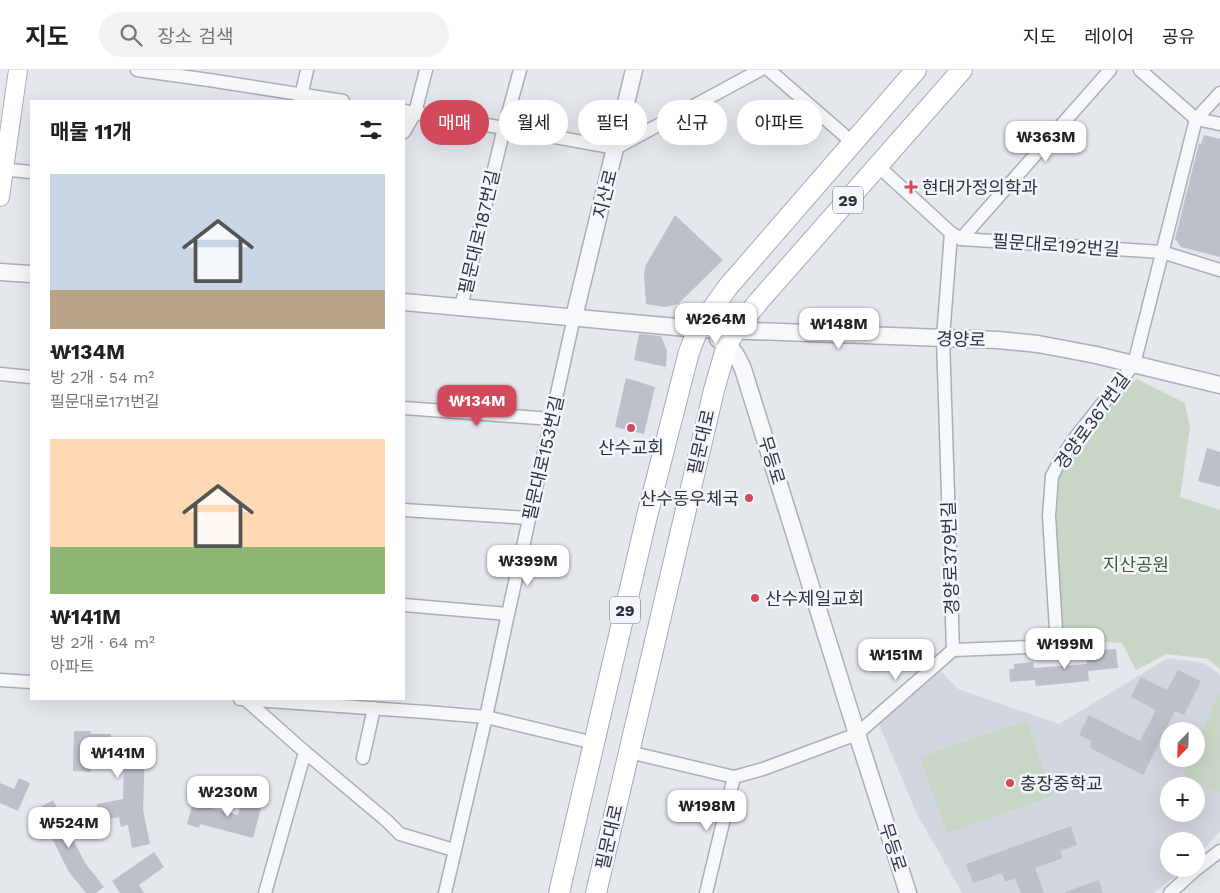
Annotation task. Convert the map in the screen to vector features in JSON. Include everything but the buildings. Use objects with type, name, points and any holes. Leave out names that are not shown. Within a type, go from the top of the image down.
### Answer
[{"type":"main road","points":[[0,198],[2,169],[18,70]]},
{"type":"main road","name":"필문대로","points":[[559,893],[647,516],[682,376],[698,329],[727,288],[916,70]]},
{"type":"main road","name":"필문대로","points":[[596,893],[714,390],[731,338],[759,301],[962,70]]},
{"type":"street","points":[[137,70],[210,75],[301,98],[329,100]]},
{"type":"street","points":[[301,98],[307,70]]},
{"type":"street","points":[[405,128],[409,112],[426,70]]},
{"type":"street","name":"필문대로187번길","points":[[512,100],[520,70]]},
{"type":"street","name":"지산로","points":[[574,317],[634,70]]},
{"type":"street","points":[[568,139],[616,148],[760,70]]},
{"type":"street","points":[[769,70],[852,142]]},
{"type":"street","points":[[943,338],[956,236],[1110,70]]},
{"type":"street","points":[[1140,70],[1196,119],[1220,124]]},
{"type":"street","points":[[1134,364],[1196,119],[1220,93]]},
{"type":"street","points":[[409,112],[499,127]]},
{"type":"street","name":"필문대로187번길","points":[[461,307],[500,145]]},
{"type":"street","points":[[878,166],[956,236]]},
{"type":"street","points":[[2,169],[30,172]]},
{"type":"street","name":"필문대로192번길","points":[[956,236],[1162,252],[1220,270]]},
{"type":"street","points":[[0,272],[30,274]]},
{"type":"street","points":[[405,302],[698,329]]},
{"type":"street","name":"필문대로153번길","points":[[445,893],[486,717],[574,317]]},
{"type":"street","name":"경양로","points":[[698,329],[731,338],[943,338],[1038,344],[1096,354],[1220,385]]},
{"type":"street","name":"무등로","points":[[731,338],[735,353],[743,369],[908,893]]},
{"type":"street","name":"경양로379번길","points":[[943,338],[953,650]]},
{"type":"street","name":"경양로367번길","points":[[953,650],[1056,646],[1049,516],[1052,476],[1075,438],[1134,364]]},
{"type":"street","points":[[0,374],[30,377]]},
{"type":"street","points":[[405,408],[552,419]]},
{"type":"street","points":[[405,510],[529,518]]},
{"type":"street","points":[[405,605],[508,614]]},
{"type":"street","points":[[629,752],[734,777],[764,769],[857,734],[953,650]]},
{"type":"street","points":[[0,680],[30,682]]},
{"type":"street","points":[[246,700],[400,834],[454,850]]},
{"type":"street","points":[[259,700],[486,717],[594,743]]},
{"type":"street","points":[[363,758],[374,708]]},
{"type":"street","points":[[265,893],[304,752]]},
{"type":"street","points":[[706,893],[734,777]]},
{"type":"street","points":[[1170,893],[1220,851]]},
{"type":"shaded area","name":"충장중학교","points":[[1168,658],[1204,663],[1220,675],[1220,831],[1205,847],[1205,832],[1160,832],[1160,877],[1175,877],[1153,893],[962,893],[917,814],[879,724],[941,671],[958,689],[1059,724]]},
{"type":"green space","name":"지산공원","points":[[1137,379],[1185,403],[1190,428],[1180,497],[1220,510],[1220,669],[1208,659],[1167,654],[1136,670],[1122,643],[1063,639],[1054,507],[1059,474],[1069,454],[1128,385]]},
{"type":"green space","points":[[1219,693],[1220,793],[1205,786],[1205,777],[1187,777],[1183,775],[1186,768],[1205,768],[1205,725]]},
{"type":"green space","points":[[1026,721],[1053,796],[947,833],[920,757]]},
{"type":"place","name":"현대가정의학과","points":[[911,187]]},
{"type":"place","name":"산수교회","points":[[631,428]]},
{"type":"place","name":"산수동우체국","points":[[749,498]]},
{"type":"place","name":"산수제일교회","points":[[755,598]]},
{"type":"place","name":"충장중학교","points":[[1010,783]]}]
